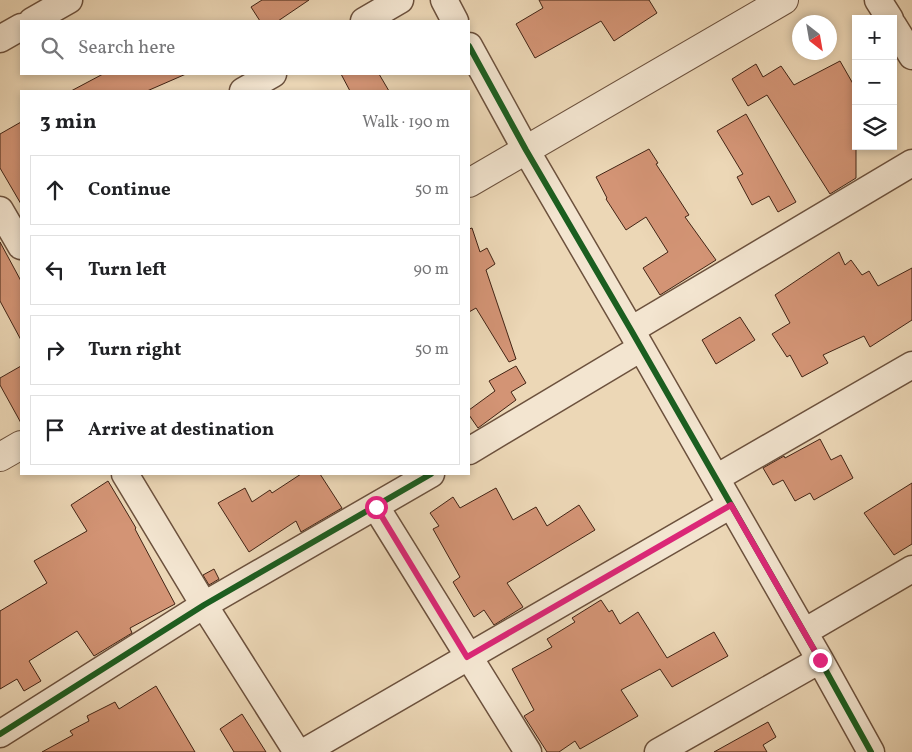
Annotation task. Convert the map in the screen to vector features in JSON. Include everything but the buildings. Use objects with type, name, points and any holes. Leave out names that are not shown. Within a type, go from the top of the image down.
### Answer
[{"type":"street","points":[[31,16],[69,0]]},
{"type":"street","points":[[366,20],[400,0]]},
{"type":"street","points":[[444,0],[454,20]]},
{"type":"street","points":[[470,182],[784,0]]},
{"type":"street","points":[[878,0],[887,15]]},
{"type":"street","points":[[0,39],[20,24]]},
{"type":"street","points":[[897,32],[912,56]]},
{"type":"street","points":[[470,48],[526,150],[716,478],[871,752]]},
{"type":"street","points":[[245,90],[271,75]]},
{"type":"street","points":[[470,450],[636,339],[912,163]]},
{"type":"street","points":[[716,478],[912,365]]},
{"type":"street","points":[[0,457],[20,446]]},
{"type":"street","points":[[126,475],[204,605],[297,752]]},
{"type":"street","points":[[0,734],[204,605],[429,475]]},
{"type":"street","points":[[304,752],[731,505]]},
{"type":"street","points":[[376,507],[467,657],[528,752]]},
{"type":"street","points":[[804,632],[912,568]]},
{"type":"street","points":[[658,752],[820,660]]},
{"type":"street","points":[[0,748],[2,752]]},
{"type":"cycle path","points":[[470,48],[526,150],[631,330],[871,752]]},
{"type":"cycle path","points":[[0,734],[204,605],[429,475]]},
{"type":"route","points":[[376,507],[467,657],[731,505],[820,660]]}]
